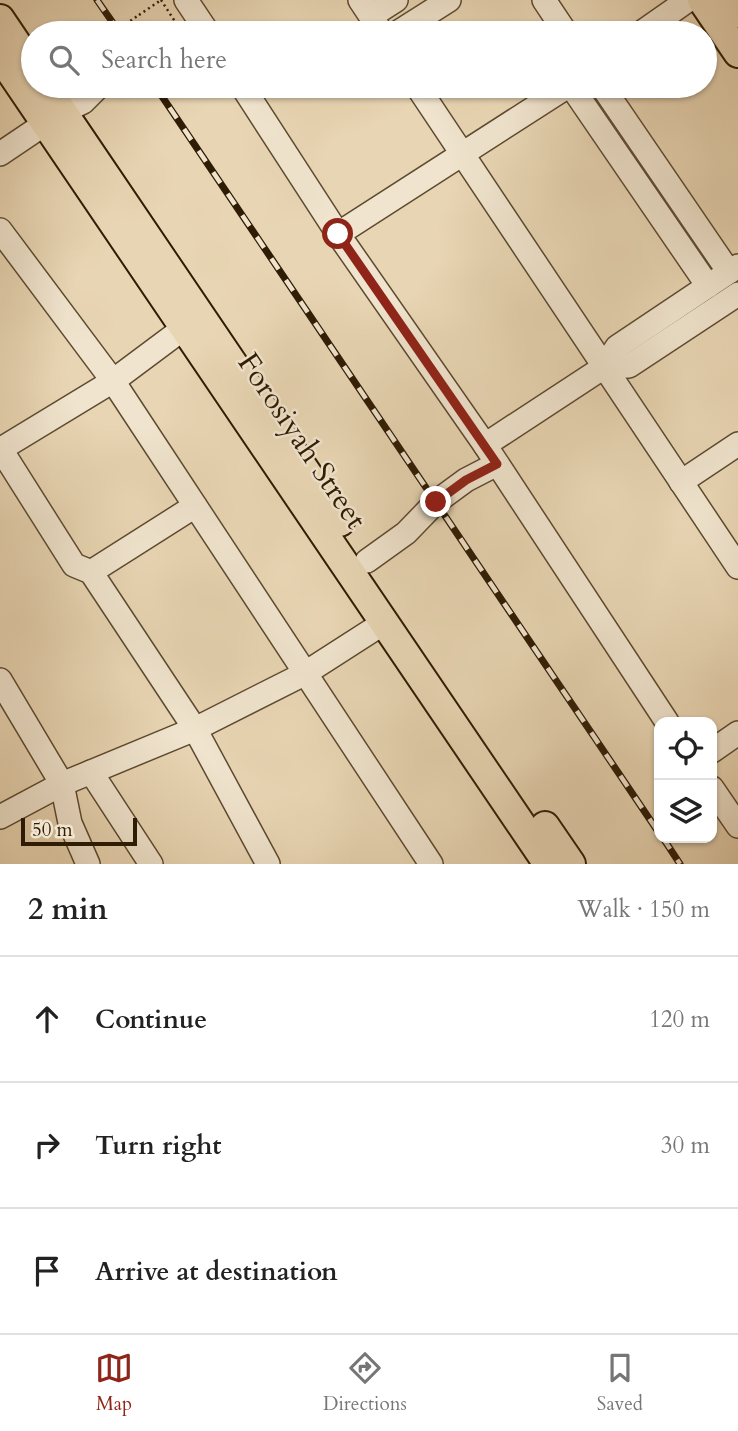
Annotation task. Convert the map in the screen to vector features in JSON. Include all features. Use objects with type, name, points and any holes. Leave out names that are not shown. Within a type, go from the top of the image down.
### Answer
[{"type":"main road","points":[[702,0],[716,21]]},
{"type":"main road","points":[[729,0],[738,13]]},
{"type":"main road","points":[[0,19],[21,50]]},
{"type":"main road","points":[[717,22],[738,53]]},
{"type":"main road","name":"Forosiyah Street","points":[[0,56],[21,80]]},
{"type":"main road","name":"Forosiyah Street","points":[[37,98],[54,118],[367,561],[571,864]]},
{"type":"main road","name":"Forosiyah Street","points":[[48,98],[54,118],[184,328],[548,864]]},
{"type":"street","points":[[186,0],[190,21]]},
{"type":"street","points":[[371,17],[396,0]]},
{"type":"street","points":[[416,21],[449,0]]},
{"type":"street","points":[[544,0],[558,21]]},
{"type":"street","points":[[658,21],[688,0]]},
{"type":"street","points":[[0,154],[87,98]]},
{"type":"street","points":[[250,98],[338,234],[491,454],[664,717]]},
{"type":"street","points":[[426,98],[738,567]]},
{"type":"street","points":[[338,234],[551,98]]},
{"type":"street","points":[[578,98],[708,286]]},
{"type":"street","points":[[367,561],[406,533],[491,454],[604,368],[617,347],[733,269],[611,98]]},
{"type":"street","points":[[0,230],[113,381],[431,864]]},
{"type":"street","points":[[604,368],[629,366],[738,294]]},
{"type":"street","points":[[184,328],[113,381],[1,448],[74,565],[91,572],[195,729],[268,864]]},
{"type":"street","points":[[681,482],[738,444]]},
{"type":"street","points":[[91,572],[195,506]]},
{"type":"street","points":[[0,817],[62,784],[195,729],[304,674],[385,622]]},
{"type":"street","points":[[0,680],[62,784],[70,823],[88,864]]},
{"type":"street","points":[[717,748],[738,733]]},
{"type":"street","points":[[91,772],[151,864]]},
{"type":"street","points":[[717,795],[738,825]]},
{"type":"path","points":[[130,21],[161,0],[184,21]]},
{"type":"railway","points":[[97,0],[112,21]]},
{"type":"railway","points":[[163,98],[654,826]]},
{"type":"railway","points":[[666,843],[680,864]]},
{"type":"route","points":[[338,234],[497,464],[466,480],[436,502]]}]
